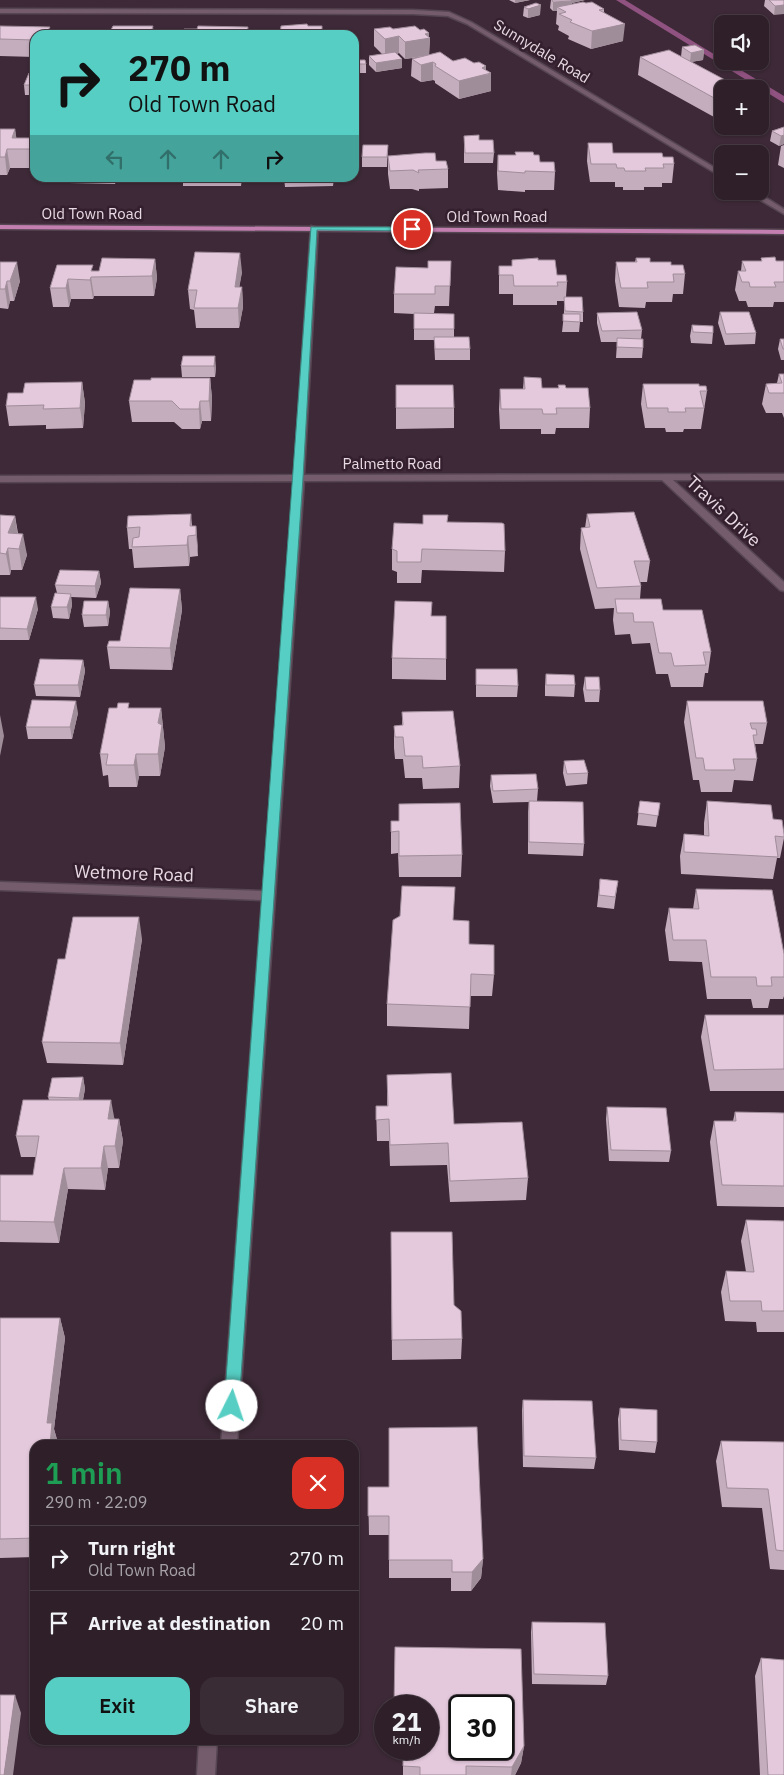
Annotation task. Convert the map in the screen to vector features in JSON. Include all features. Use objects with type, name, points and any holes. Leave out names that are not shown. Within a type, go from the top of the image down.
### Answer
[{"type":"main road","name":"Old Town Road","points":[[0,227],[784,232]]},
{"type":"street","name":"Sunnydale Road","points":[[0,11],[413,12],[449,14],[469,23],[714,171]]},
{"type":"street","points":[[764,200],[784,212]]},
{"type":"street","points":[[229,1440],[267,896],[299,478],[314,228]]},
{"type":"street","name":"Travis Drive","points":[[664,477],[784,588]]},
{"type":"street","name":"Palmetto Road","points":[[0,479],[784,477]]},
{"type":"street","name":"Wetmore Road","points":[[0,886],[267,896]]},
{"type":"street","points":[[206,1775],[208,1745]]},
{"type":"building","points":[[552,0],[571,0],[572,1],[553,2]]},
{"type":"building","points":[[769,0],[784,0],[784,5],[775,6]]},
{"type":"building","points":[[592,2],[604,9],[599,10],[625,24],[592,31],[570,22],[572,20],[559,14],[566,12],[557,7]]},
{"type":"building","points":[[536,3],[541,5],[528,9],[524,7]]},
{"type":"building","points":[[307,24],[308,26],[322,26],[322,30],[281,30],[281,26]]},
{"type":"building","points":[[0,26],[50,27],[48,30],[30,30],[30,40],[0,39]]},
{"type":"building","points":[[113,26],[153,26],[152,30],[111,30]]},
{"type":"building","points":[[198,26],[248,27],[248,30],[184,30],[197,29]]},
{"type":"building","points":[[415,26],[429,33],[425,34],[430,38],[405,42],[399,36],[385,39],[374,29],[390,27],[393,29]]},
{"type":"building","points":[[695,45],[704,50],[691,53],[682,47]]},
{"type":"building","points":[[669,50],[725,80],[714,80],[714,98],[640,57]]},
{"type":"building","points":[[395,52],[402,59],[376,63],[369,56]]},
{"type":"building","points":[[440,52],[453,61],[465,58],[474,63],[479,62],[486,66],[482,68],[491,73],[459,81],[435,66],[436,64],[433,62],[421,65],[412,59]]},
{"type":"building","points":[[359,60],[365,60],[366,64],[359,64]]},
{"type":"building","points":[[29,73],[30,73],[30,85],[24,85]]},
{"type":"building","points":[[784,127],[784,135],[781,136],[772,131]]},
{"type":"building","points":[[0,129],[15,129],[12,138],[30,138],[30,149],[7,149],[5,157],[0,157]]},
{"type":"building","points":[[479,135],[479,140],[493,140],[494,153],[465,153],[464,136]]},
{"type":"building","points":[[588,143],[612,143],[613,153],[662,153],[663,157],[673,157],[674,164],[663,164],[664,168],[645,168],[646,171],[625,171],[624,168],[617,168],[616,164],[591,164]]},
{"type":"building","points":[[363,145],[388,145],[387,157],[362,157]]},
{"type":"building","points":[[515,152],[533,152],[534,155],[539,155],[540,162],[554,162],[555,172],[525,171],[525,173],[498,171],[498,155],[516,155]]},
{"type":"building","points":[[435,153],[436,161],[446,161],[448,169],[418,170],[419,173],[413,170],[390,171],[388,156]]},
{"type":"building","points":[[195,252],[240,253],[235,287],[242,287],[238,308],[194,308],[197,290],[188,290]]},
{"type":"building","points":[[775,257],[776,261],[784,261],[784,282],[774,282],[776,287],[750,287],[749,282],[742,282],[738,271],[746,271],[742,261],[762,261],[761,258]]},
{"type":"building","points":[[102,258],[155,259],[152,276],[91,277],[90,280],[68,279],[66,288],[50,288],[57,265],[93,265],[91,271],[99,271]]},
{"type":"building","points":[[538,258],[538,260],[555,260],[557,275],[566,275],[567,282],[557,282],[558,286],[514,286],[513,275],[499,275],[499,266],[512,266],[512,260]]},
{"type":"building","points":[[636,258],[650,258],[650,262],[671,262],[671,265],[683,265],[685,274],[673,274],[674,282],[647,282],[648,288],[621,288],[616,262],[637,262]]},
{"type":"building","points":[[428,261],[451,261],[450,286],[435,286],[435,294],[394,294],[396,267],[428,268]]},
{"type":"building","points":[[0,262],[17,262],[5,289],[0,289]]},
{"type":"building","points":[[564,297],[582,297],[583,312],[565,311]]},
{"type":"building","points":[[637,312],[642,330],[602,331],[597,313]]},
{"type":"building","points":[[720,312],[749,312],[756,333],[726,334]]},
{"type":"building","points":[[414,313],[454,314],[454,329],[414,329]]},
{"type":"building","points":[[563,314],[580,314],[580,322],[563,321]]},
{"type":"building","points":[[692,325],[713,326],[713,333],[693,332]]},
{"type":"building","points":[[434,337],[469,337],[470,349],[435,349]]},
{"type":"building","points":[[617,338],[643,339],[643,348],[617,347]]},
{"type":"building","points":[[780,339],[784,339],[784,349],[783,349]]},
{"type":"building","points":[[183,356],[215,356],[214,366],[181,366]]},
{"type":"building","points":[[779,374],[784,374],[784,393],[769,393],[766,384],[782,383]]},
{"type":"building","points":[[524,377],[541,378],[542,388],[559,388],[558,385],[565,385],[566,388],[588,388],[590,408],[556,408],[557,414],[543,414],[542,409],[501,409],[500,389],[525,389]]},
{"type":"building","points":[[151,378],[210,378],[209,401],[200,401],[199,409],[180,409],[172,401],[129,401],[134,380],[151,380]]},
{"type":"building","points":[[82,382],[80,408],[43,409],[44,405],[6,406],[8,393],[23,393],[25,383]]},
{"type":"building","points":[[643,384],[699,384],[699,386],[706,386],[707,391],[700,391],[704,408],[685,408],[686,412],[668,412],[668,408],[647,408]]},
{"type":"building","points":[[396,385],[453,385],[454,408],[396,408]]},
{"type":"building","points":[[634,512],[650,561],[634,561],[641,586],[597,588],[581,528],[590,527],[587,514]]},
{"type":"building","points":[[191,514],[190,526],[196,526],[196,535],[188,536],[187,545],[132,547],[133,538],[139,537],[140,527],[127,528],[128,516]]},
{"type":"building","points":[[0,515],[15,516],[8,533],[23,534],[19,549],[8,548],[6,554],[0,553]]},
{"type":"building","points":[[423,515],[448,515],[447,522],[502,523],[504,524],[505,551],[422,549],[421,562],[397,562],[397,551],[392,549],[394,523],[423,524]]},
{"type":"building","points":[[60,570],[99,571],[95,586],[55,585]]},
{"type":"building","points":[[130,588],[180,589],[170,648],[107,647],[109,641],[120,641]]},
{"type":"building","points":[[55,593],[71,594],[67,607],[51,607]]},
{"type":"building","points":[[0,597],[36,597],[27,629],[0,628]]},
{"type":"building","points":[[615,599],[661,599],[663,610],[702,610],[711,652],[703,652],[706,665],[674,666],[671,653],[659,653],[653,622],[634,622],[633,613],[617,613]]},
{"type":"building","points":[[84,601],[108,601],[106,615],[82,615]]},
{"type":"building","points":[[395,601],[432,602],[431,616],[446,616],[446,659],[392,658]]},
{"type":"building","points":[[40,659],[83,660],[78,685],[34,685]]},
{"type":"building","points":[[476,669],[517,669],[518,686],[476,685]]},
{"type":"building","points":[[546,674],[574,675],[575,685],[546,685]]},
{"type":"building","points":[[585,677],[599,677],[600,690],[586,690]]},
{"type":"building","points":[[32,700],[76,701],[70,727],[26,727]]},
{"type":"building","points":[[687,701],[763,701],[767,723],[750,723],[752,729],[756,729],[757,735],[753,735],[757,759],[733,759],[735,770],[705,770],[703,758],[696,758]]},
{"type":"building","points":[[118,703],[129,703],[128,708],[161,708],[158,723],[162,725],[158,754],[136,754],[134,765],[106,765],[108,754],[100,754],[109,708],[117,708]]},
{"type":"building","points":[[453,711],[460,766],[423,768],[422,756],[405,756],[403,737],[395,737],[394,726],[403,725],[402,712]]},
{"type":"building","points":[[584,760],[588,773],[567,774],[564,761]]},
{"type":"building","points":[[536,774],[538,789],[493,791],[491,775]]},
{"type":"building","points":[[529,801],[583,802],[584,844],[529,842]]},
{"type":"building","points":[[640,801],[660,803],[658,816],[638,813]]},
{"type":"building","points":[[707,801],[771,805],[773,819],[782,820],[784,834],[784,837],[775,836],[778,857],[684,852],[684,834],[709,836]]},
{"type":"building","points":[[460,803],[462,855],[399,856],[399,831],[391,832],[391,821],[399,821],[399,804]]},
{"type":"building","points":[[600,879],[618,881],[615,897],[599,895]]},
{"type":"building","points":[[402,886],[455,887],[453,920],[469,921],[469,944],[494,945],[494,975],[471,974],[470,1007],[387,1004],[393,920],[400,916]]},
{"type":"building","points":[[696,889],[772,890],[784,954],[784,977],[771,977],[772,986],[757,986],[756,977],[711,977],[706,940],[673,940],[669,908],[699,909]]},
{"type":"building","points":[[73,917],[139,917],[120,1043],[42,1042],[58,959],[65,959]]},
{"type":"building","points":[[705,1015],[784,1015],[784,1069],[714,1070]]},
{"type":"building","points":[[451,1073],[454,1124],[522,1122],[528,1178],[450,1181],[448,1143],[390,1145],[389,1119],[376,1120],[376,1106],[388,1106],[387,1075]]},
{"type":"building","points":[[83,1077],[79,1098],[48,1097],[52,1078]]},
{"type":"building","points":[[23,1100],[111,1100],[108,1119],[119,1119],[115,1146],[104,1146],[101,1168],[64,1168],[54,1222],[0,1221],[0,1175],[33,1175],[39,1136],[16,1136]]},
{"type":"building","points":[[607,1107],[666,1108],[671,1151],[611,1150]]},
{"type":"building","points":[[735,1112],[784,1113],[784,1186],[722,1185],[714,1121],[736,1121]]},
{"type":"building","points":[[746,1220],[784,1221],[784,1311],[762,1311],[761,1301],[730,1301],[726,1271],[754,1272]]},
{"type":"building","points":[[391,1232],[452,1232],[454,1305],[461,1311],[462,1339],[392,1340]]},
{"type":"building","points":[[0,1318],[60,1318],[47,1423],[52,1423],[50,1440],[30,1440],[30,1538],[0,1539]]},
{"type":"building","points":[[523,1400],[592,1401],[596,1458],[524,1456]]},
{"type":"building","points":[[620,1408],[657,1410],[657,1442],[621,1440]]},
{"type":"building","points":[[477,1427],[483,1559],[472,1572],[452,1572],[452,1560],[389,1560],[389,1516],[368,1516],[368,1487],[389,1487],[389,1428]]},
{"type":"building","points":[[721,1441],[784,1442],[784,1551],[776,1550],[768,1489],[727,1488]]},
{"type":"building","points":[[532,1622],[605,1623],[608,1676],[534,1674]]},
{"type":"building","points":[[395,1647],[521,1649],[524,1746],[512,1767],[466,1766],[466,1775],[420,1775],[420,1767],[403,1766],[403,1760],[439,1760],[439,1695],[394,1695]]},
{"type":"building","points":[[761,1658],[784,1660],[784,1775],[768,1775]]},
{"type":"building","points":[[0,1695],[15,1695],[4,1775],[0,1775]]},
{"type":"waterway","points":[[620,0],[784,100]]},
{"type":"route","points":[[232,1406],[267,896],[299,478],[314,228],[412,229]]}]
